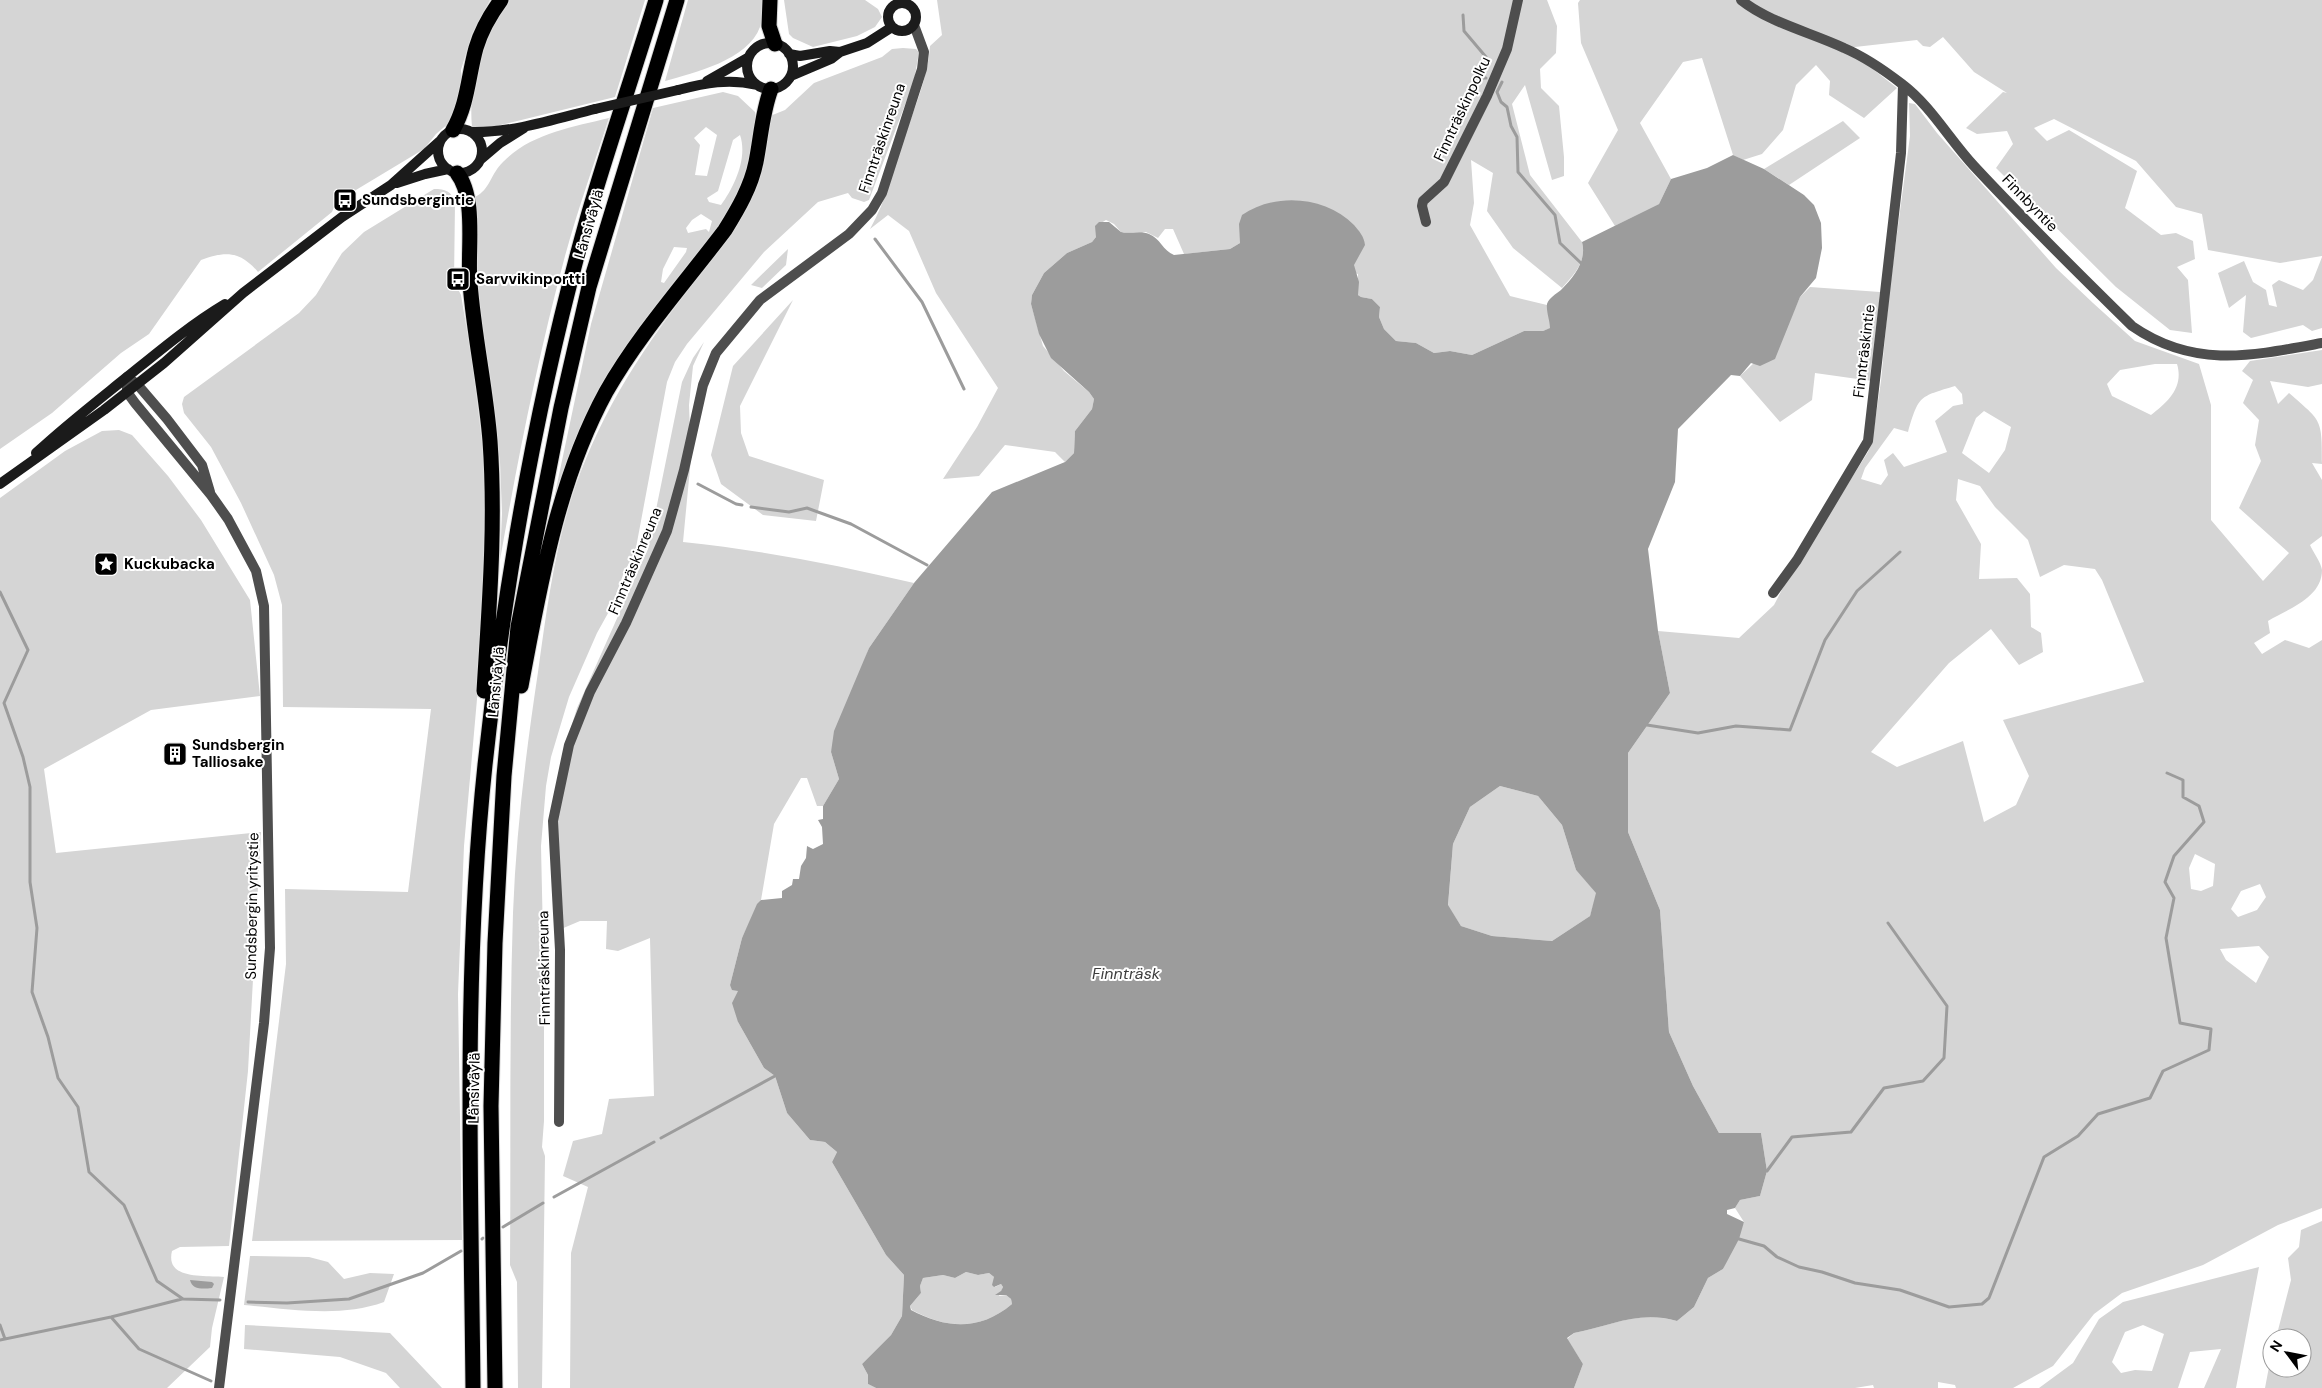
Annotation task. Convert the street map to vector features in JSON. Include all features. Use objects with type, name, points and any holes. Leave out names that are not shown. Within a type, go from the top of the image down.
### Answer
[{"type":"highway","points":[[453,130],[465,106],[476,47],[483,28],[501,0]]},
{"type":"highway","name":"Länsiväylä","points":[[473,1388],[470,1097],[472,938],[484,768],[506,595],[521,502],[542,403],[588,216],[656,0]]},
{"type":"highway","name":"Länsiväylä","points":[[495,1388],[491,1098],[495,934],[504,776],[518,627],[561,408],[607,224],[677,0]]},
{"type":"highway","points":[[770,0],[770,36],[775,44]]},
{"type":"highway","points":[[504,776],[544,571],[554,528],[577,454],[607,392],[626,361],[725,230],[738,209],[756,162],[764,107],[764,87]]},
{"type":"highway","points":[[452,171],[464,182],[468,200],[472,314],[490,439],[494,530],[484,696],[484,768]]},
{"type":"main road","points":[[901,2],[911,3],[916,15],[914,25],[906,30],[896,30],[888,20],[890,9],[901,2]]},
{"type":"main road","points":[[0,484],[64,441],[138,384],[242,293],[342,217],[391,185],[453,130],[461,128],[472,132],[488,132],[530,125],[704,83],[738,80],[764,87],[783,85],[791,76],[831,59],[840,52],[867,43],[892,27]]},
{"type":"main road","points":[[704,83],[749,57],[760,46],[775,44],[789,54],[800,56],[830,51],[840,52]]},
{"type":"main road","points":[[789,54],[793,64],[791,76]]},
{"type":"main road","points":[[749,57],[748,72],[764,87]]},
{"type":"main road","points":[[391,185],[413,177],[452,171],[469,171],[500,143],[530,125]]},
{"type":"main road","points":[[472,132],[480,140],[482,148],[480,160]]},
{"type":"main road","points":[[440,140],[438,153],[442,164],[452,171]]},
{"type":"main road","points":[[15,473],[57,433],[127,377],[203,317],[242,293]]},
{"type":"street","name":"Finnträskinpolku","points":[[1426,222],[1422,206],[1423,200],[1444,182],[1460,153],[1507,49],[1518,0]]},
{"type":"street","name":"Finnbyntie","points":[[1741,0],[1764,15],[1846,48],[1877,66],[1903,85],[1921,100],[1972,164],[2004,198],[2132,326],[2148,337],[2185,352],[2220,357],[2322,343]]},
{"type":"street","name":"Finnträskinreuna","points":[[559,1122],[560,950],[553,821],[569,745],[590,692],[626,623],[667,531],[684,470],[703,385],[716,353],[760,300],[849,234],[872,210],[882,193],[922,69],[924,52],[914,25]]},
{"type":"street","name":"Finnträskintie","points":[[1773,593],[1797,560],[1868,440],[1901,153],[1903,85]]},
{"type":"street","name":"Sundsbergin yritystie","points":[[127,377],[138,384],[167,418],[202,465],[211,495]]},
{"type":"street","points":[[127,377],[127,392]]},
{"type":"street","name":"Sundsbergin yritystie","points":[[127,392],[211,495],[228,519],[256,571],[264,606],[270,948],[264,1023],[219,1388]]},
{"type":"shaded area","points":[[0,0],[490,0],[472,34],[461,70],[462,88],[450,122],[436,134],[424,149],[336,202],[332,212],[258,272],[245,260],[232,255],[218,255],[201,260],[149,334],[121,353],[52,413],[0,449]]},
{"type":"shaded area","points":[[509,0],[645,0],[615,97],[484,129],[472,127],[472,94],[478,60],[491,27]]},
{"type":"shaded area","points":[[688,0],[763,0],[761,24],[754,38],[732,56],[705,69],[665,81]]},
{"type":"shaded area","points":[[784,0],[865,0],[878,9],[882,17],[875,27],[857,36],[813,47],[793,38],[789,34]]},
{"type":"shaded area","points":[[937,0],[1547,0],[1557,26],[1556,53],[1540,69],[1541,88],[1559,106],[1564,176],[1552,180],[1525,85],[1512,104],[1530,175],[1582,242],[1583,256],[1581,262],[1575,273],[1562,288],[1513,248],[1487,211],[1493,173],[1471,160],[1474,203],[1470,225],[1510,296],[1547,305],[1551,328],[1543,331],[1524,331],[1472,355],[1450,351],[1434,353],[1416,343],[1396,341],[1384,329],[1379,317],[1380,307],[1372,299],[1358,295],[1358,274],[1240,243],[1230,249],[1184,254],[1173,229],[1165,229],[1158,238],[1146,232],[1121,232],[1114,224],[1106,220],[1096,226],[1096,237],[1092,242],[1067,253],[1044,273],[1032,295],[1031,304],[1043,346],[1064,371],[1089,392],[1094,399],[1092,409],[1075,431],[1074,453],[1065,462],[1055,452],[1005,445],[979,476],[943,479],[977,427],[998,388],[936,293],[909,231],[888,215],[870,229],[885,196],[920,93],[929,58],[930,46],[942,35]]},
{"type":"shaded area","points":[[1580,0],[2322,0],[2322,256],[2280,263],[2208,250],[2202,214],[2176,207],[2136,161],[2054,119],[2034,128],[2047,141],[2069,130],[2137,171],[2125,208],[2161,235],[2176,233],[2193,241],[2195,259],[2177,267],[2188,280],[2192,333],[2170,330],[2116,287],[1996,168],[2013,144],[2007,131],[1977,134],[1966,128],[2003,92],[2007,93],[1974,72],[1943,37],[1930,47],[1923,46],[1917,40],[1846,48],[1897,88],[1864,118],[1829,95],[1830,81],[1816,65],[1796,85],[1783,130],[1762,154],[1743,160],[1733,155],[1702,58],[1683,62],[1640,123],[1671,179],[1659,204],[1615,226],[1588,183],[1618,130],[1581,43],[1578,3]]},
{"type":"shaded area","points":[[892,49],[916,49],[919,52],[914,81],[869,200],[864,202],[852,198],[848,193],[818,202],[764,252],[687,344],[675,362],[667,382],[635,553],[624,572],[612,606],[597,633],[569,697],[551,757],[546,786],[541,846],[544,983],[544,1121],[542,1147],[545,1156],[542,1388],[518,1388],[517,1282],[510,1265],[511,1001],[514,883],[522,792],[534,702],[550,591],[567,512],[585,461],[614,400],[667,318],[728,239],[754,192],[770,116],[785,110],[814,83],[882,57]]},
{"type":"shaded area","points":[[723,92],[738,96],[755,112],[756,123],[745,183],[721,228],[648,320],[555,504],[553,503],[591,324],[653,108]],"holes":[[[706,127],[717,135],[707,176],[695,175],[700,145],[694,138]],[[740,135],[742,144],[741,163],[735,181],[721,205],[709,202],[707,198],[718,191],[733,140]],[[701,214],[712,221],[709,232],[706,229],[688,233],[686,228],[692,220]],[[674,247],[687,248],[664,283],[661,282],[663,269]]]},
{"type":"shaded area","points":[[1909,103],[1915,104],[1937,133],[2056,268],[2135,341],[2199,364],[2211,405],[2211,520],[2263,581],[2289,553],[2239,508],[2261,461],[2255,445],[2259,420],[2243,403],[2253,380],[2242,371],[2250,361],[2322,350],[2322,384],[2308,387],[2270,381],[2278,404],[2289,393],[2314,416],[2320,429],[2322,464],[2312,463],[2322,480],[2322,536],[2310,545],[2319,560],[2322,570],[2320,580],[2316,588],[2302,602],[2268,621],[2270,633],[2254,643],[2262,654],[2285,640],[2309,648],[2322,640],[2322,1208],[2278,1225],[2203,1265],[2122,1293],[2094,1314],[2053,1366],[2013,1388],[1956,1388],[1955,1385],[1938,1382],[1938,1388],[1874,1388],[1873,1385],[1855,1388],[1574,1388],[1583,1364],[1567,1339],[1574,1333],[1624,1320],[1649,1317],[1677,1321],[1694,1307],[1708,1278],[1723,1269],[1744,1222],[1735,1208],[1740,1200],[1760,1196],[1767,1171],[1761,1133],[1719,1133],[1693,1086],[1669,1032],[1660,910],[1628,832],[1628,753],[1670,693],[1658,631],[1739,638],[1774,605],[1786,582],[1868,452],[1872,442],[1881,381],[1889,294],[1910,136]],"holes":[[[2155,364],[2177,364],[2179,372],[2173,393],[2151,415],[2112,396],[2107,384],[2120,370]],[[1955,386],[1962,394],[1963,404],[1953,406],[1935,421],[1947,452],[1904,467],[1893,453],[1884,460],[1888,475],[1881,485],[1861,479],[1865,468],[1894,428],[1908,432],[1918,404],[1922,399]],[[1984,411],[2011,427],[2005,450],[1989,473],[1962,453],[1976,418]],[[1958,479],[1980,486],[1995,507],[2028,540],[2040,577],[2064,565],[2095,569],[2102,580],[2144,682],[2003,720],[2029,776],[2016,805],[1984,822],[1963,741],[1897,767],[1871,752],[1949,663],[1991,629],[2019,665],[2043,652],[2041,633],[2031,627],[2030,594],[2017,578],[1979,579],[1981,544],[1956,500]],[[2195,854],[2215,864],[2213,886],[2201,891],[2191,889],[2189,868]],[[2260,884],[2266,897],[2257,910],[2238,917],[2231,909],[2241,891]],[[2259,946],[2269,957],[2256,983],[2226,960],[2220,949]]]},
{"type":"shaded area","points":[[609,118],[575,221],[555,294],[529,407],[500,560],[502,513],[500,462],[476,292],[475,197],[484,190],[499,166],[514,152],[552,133]]},
{"type":"shaded area","points":[[1843,121],[1860,138],[1789,185],[1764,169]]},
{"type":"shaded area","points":[[434,189],[448,192],[455,203],[454,281],[461,295],[473,366],[486,476],[484,620],[464,846],[458,994],[462,1240],[252,1241],[286,964],[285,889],[408,892],[431,709],[283,707],[282,605],[274,575],[241,503],[211,447],[184,413],[182,404],[184,397],[299,313],[316,295],[342,253],[364,232]]},
{"type":"shaded area","points":[[788,249],[786,265],[762,288],[751,285]]},
{"type":"shaded area","points":[[2322,257],[2322,328],[2312,331],[2303,325],[2251,338],[2243,332],[2246,295],[2229,308],[2218,273],[2244,261],[2253,282],[2266,290],[2269,305],[2277,307],[2272,285],[2279,280],[2303,290],[2313,280]]},
{"type":"shaded area","points":[[1810,287],[1880,292],[1872,381],[1815,373],[1812,400],[1780,422],[1740,376],[1783,336],[1800,297]]},
{"type":"shaded area","points":[[793,300],[740,406],[741,433],[749,456],[824,480],[816,521],[763,515],[721,484],[711,455],[733,366]]},
{"type":"shaded area","points":[[704,342],[693,366],[689,405],[691,458],[683,542],[799,559],[914,583],[869,648],[831,752],[839,779],[823,806],[817,806],[807,778],[801,778],[774,824],[761,900],[742,938],[730,985],[739,991],[738,1022],[764,1068],[775,1076],[787,1113],[810,1140],[825,1142],[837,1152],[832,1162],[886,1255],[904,1275],[902,1316],[891,1335],[862,1364],[868,1375],[868,1384],[876,1388],[570,1388],[571,1253],[588,1187],[563,1176],[573,1141],[602,1134],[609,1099],[654,1096],[650,938],[618,951],[606,949],[607,921],[580,921],[554,932],[554,812],[569,734],[577,708],[648,549],[682,382],[693,358]]},
{"type":"shaded area","points":[[119,430],[132,435],[168,476],[201,520],[250,600],[260,696],[151,710],[44,769],[56,853],[261,832],[248,1071],[229,1246],[180,1247],[172,1251],[171,1260],[174,1267],[180,1271],[197,1276],[224,1277],[212,1328],[210,1347],[167,1388],[0,1388],[0,498],[65,451],[102,431]]},
{"type":"shaded area","points":[[1500,786],[1538,796],[1562,825],[1576,870],[1597,893],[1590,916],[1552,941],[1492,936],[1461,926],[1448,906],[1453,844],[1470,807]]},
{"type":"shaded area","points":[[2322,1221],[2322,1388],[2265,1388],[2267,1378],[2312,1378],[2312,1328],[2279,1328],[2291,1280],[2288,1258],[2299,1247],[2301,1230]]},
{"type":"shaded area","points":[[250,1256],[309,1257],[328,1262],[344,1279],[370,1273],[394,1274],[384,1302],[367,1307],[350,1310],[315,1311],[244,1305]]},
{"type":"shaded area","points":[[2259,1267],[2236,1388],[2204,1388],[2221,1349],[2190,1352],[2178,1388],[2039,1388],[2073,1363],[2099,1319],[2123,1302]],"holes":[[[2143,1325],[2164,1334],[2152,1371],[2135,1370],[2121,1373],[2112,1362],[2125,1332]]]},
{"type":"shaded area","points":[[966,1272],[978,1275],[989,1273],[994,1277],[995,1287],[1001,1284],[1003,1287],[999,1296],[1006,1295],[1011,1299],[1012,1304],[988,1319],[976,1323],[963,1324],[938,1321],[912,1310],[910,1306],[921,1293],[920,1286],[923,1278],[943,1275],[955,1278]]},
{"type":"shaded area","points":[[245,1325],[390,1333],[442,1388],[400,1388],[386,1373],[340,1357],[244,1349]]},
{"type":"water","name":"Finnträsk","points":[[1733,155],[1764,169],[1804,195],[1814,205],[1821,223],[1822,248],[1816,278],[1800,297],[1775,359],[1760,366],[1751,363],[1740,376],[1731,375],[1678,429],[1675,482],[1648,549],[1658,631],[1670,693],[1628,753],[1628,832],[1660,910],[1669,1032],[1693,1086],[1719,1133],[1761,1133],[1767,1171],[1760,1196],[1740,1200],[1735,1208],[1727,1210],[1727,1214],[1744,1222],[1739,1239],[1723,1269],[1708,1278],[1694,1307],[1677,1321],[1650,1317],[1637,1318],[1574,1333],[1567,1338],[1583,1364],[1574,1388],[876,1388],[868,1384],[868,1375],[862,1364],[891,1335],[902,1316],[904,1275],[886,1255],[832,1162],[837,1152],[825,1142],[810,1140],[787,1113],[775,1076],[764,1068],[738,1022],[732,1003],[738,991],[732,990],[730,985],[742,938],[757,904],[761,900],[782,898],[782,891],[792,885],[793,879],[799,879],[801,866],[806,858],[807,846],[813,849],[823,844],[822,827],[818,820],[823,819],[823,806],[839,779],[831,752],[834,731],[869,648],[914,583],[992,492],[1065,462],[1074,453],[1075,431],[1092,409],[1094,399],[1089,392],[1051,358],[1039,334],[1031,304],[1032,295],[1044,273],[1067,253],[1092,242],[1096,237],[1095,226],[1099,222],[1109,222],[1121,232],[1143,232],[1149,234],[1174,255],[1230,249],[1240,243],[1239,224],[1242,215],[1269,203],[1300,200],[1315,203],[1343,215],[1361,234],[1365,245],[1354,265],[1359,282],[1358,295],[1372,299],[1380,307],[1379,317],[1384,329],[1396,341],[1416,343],[1434,353],[1450,351],[1472,355],[1524,331],[1543,331],[1550,328],[1547,304],[1575,274],[1583,256],[1582,242],[1659,204],[1671,179],[1707,168]],"holes":[[[1500,786],[1538,796],[1562,825],[1576,870],[1596,893],[1590,916],[1552,941],[1492,936],[1461,926],[1448,905],[1453,844],[1470,807]],[[966,1272],[978,1275],[989,1273],[994,1277],[992,1285],[994,1287],[1001,1284],[1003,1287],[995,1295],[1006,1295],[1011,1299],[1012,1304],[988,1319],[963,1324],[937,1321],[911,1310],[910,1306],[921,1293],[920,1286],[923,1278],[943,1275],[955,1278]]]},
{"type":"water","points":[[190,1280],[212,1282],[214,1284],[212,1288],[198,1288],[193,1286]]},
{"type":"waterway","points":[[1463,15],[1464,31],[1486,57],[1483,78],[1486,78]]},
{"type":"waterway","points":[[1502,82],[1497,92],[1501,102],[1507,107],[1511,126],[1517,137],[1518,172],[1555,215],[1560,243],[1582,264]]},
{"type":"waterway","points":[[875,239],[922,302],[964,389]]},
{"type":"waterway","points":[[698,484],[736,504],[742,505]]},
{"type":"waterway","points":[[751,507],[789,512],[807,508],[851,524],[927,565]]},
{"type":"waterway","points":[[1647,725],[1698,733],[1736,726],[1790,730],[1825,640],[1857,591],[1900,552]]},
{"type":"waterway","points":[[0,592],[28,650],[4,703],[23,757],[30,787],[30,882],[37,928],[32,992],[48,1037],[58,1078],[78,1107],[89,1172],[124,1205],[157,1281],[183,1299],[220,1300]]},
{"type":"waterway","points":[[1739,1239],[1764,1246],[1777,1257],[1799,1267],[1822,1272],[1855,1283],[1900,1290],[1949,1307],[1982,1304],[1989,1298],[2044,1157],[2078,1136],[2098,1114],[2150,1098],[2163,1071],[2209,1050],[2211,1029],[2180,1023],[2166,938],[2174,898],[2165,882],[2174,856],[2204,822],[2199,806],[2183,797],[2183,780],[2167,773]]},
{"type":"waterway","points":[[1767,1171],[1792,1137],[1851,1132],[1884,1088],[1923,1081],[1944,1058],[1947,1006],[1888,923]]},
{"type":"waterway","points":[[661,1138],[775,1076]]},
{"type":"waterway","points":[[554,1197],[654,1142]]},
{"type":"waterway","points":[[503,1227],[543,1203]]},
{"type":"waterway","points":[[248,1302],[287,1303],[349,1299],[423,1273],[461,1251]]},
{"type":"waterway","points":[[0,1340],[111,1317],[182,1299]]},
{"type":"waterway","points":[[111,1317],[139,1349],[211,1381]]},
{"type":"waterway","points":[[0,1325],[5,1339]]},
{"type":"place","name":"Sundsbergintie","points":[[345,200]]},
{"type":"place","name":"Sarvvikinportti","points":[[458,279]]},
{"type":"place","name":"Kuckubacka","points":[[106,564]]},
{"type":"place","name":"Sundsbergin Talliosake","points":[[175,754]]}]
